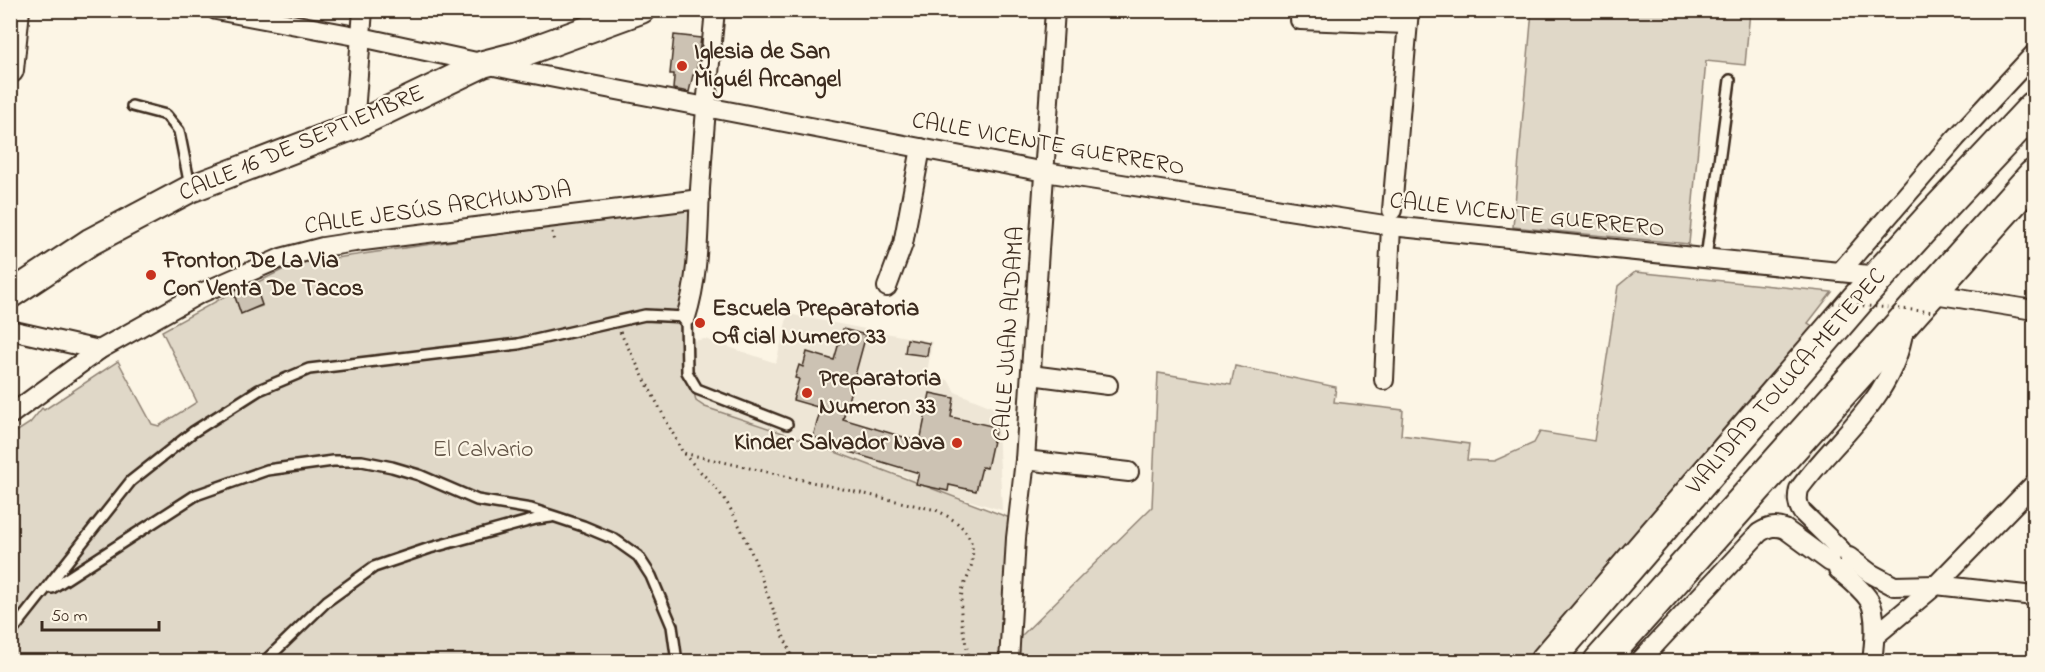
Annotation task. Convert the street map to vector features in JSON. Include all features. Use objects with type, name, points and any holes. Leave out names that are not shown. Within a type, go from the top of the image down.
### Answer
[{"type":"highway","name":"VIALIDAD TOLUCA-METEPEC","points":[[1546,662],[1880,276],[2034,108]]},
{"type":"highway","name":"VIALIDAD TOLUCA-METEPEC","points":[[1600,662],[1923,308],[2034,176]]},
{"type":"street","points":[[10,70],[16,10]]},
{"type":"street","name":"CALLE VICENTE GUERRERO","points":[[216,10],[361,37],[483,64],[1046,172],[1706,258],[1880,276]]},
{"type":"street","points":[[354,126],[363,10]]},
{"type":"street","name":"CALLE 16 DE SEPTIEMBRE","points":[[10,295],[90,242],[190,189],[354,126],[483,64],[518,55],[641,10]]},
{"type":"street","points":[[686,316],[692,297],[696,266],[706,107],[716,10]]},
{"type":"street","name":"CALLE JUAN ALDAMA","points":[[1009,662],[1016,538],[1025,460],[1046,172],[1055,10]]},
{"type":"street","points":[[1300,20],[1408,17],[1392,218],[1384,380]]},
{"type":"street","points":[[1840,272],[1941,155],[2034,54]]},
{"type":"street","points":[[887,287],[903,244],[921,148]]},
{"type":"street","name":"CALLE JESÚS ARCHUNDIA","points":[[10,415],[99,350],[200,294],[281,258],[323,247],[700,199]]},
{"type":"street","points":[[1872,662],[1875,636],[1869,602],[1798,506],[1799,489],[1873,403],[1886,384],[1923,308],[2034,310]]},
{"type":"street","points":[[10,330],[99,350]]},
{"type":"street","points":[[1031,375],[1108,385]]},
{"type":"street","points":[[1025,460],[1129,471]]},
{"type":"street","points":[[1875,636],[1936,585],[2034,484]]},
{"type":"street","points":[[1785,529],[1802,512]]},
{"type":"street","points":[[1639,662],[1759,533],[1773,527],[1785,529],[1840,560],[1888,583],[1936,585],[2034,596]]},
{"type":"street","points":[[1869,602],[1888,583]]},
{"type":"lane","points":[[1706,258],[1730,80]]},
{"type":"lane","points":[[132,106],[166,115],[179,131],[190,189]]},
{"type":"lane","points":[[10,634],[131,481],[193,432],[259,390],[309,369],[518,344],[645,315],[686,316],[687,372],[697,389],[787,424]]},
{"type":"lane","points":[[45,592],[196,495],[267,470],[333,461],[362,461],[419,475],[477,500],[531,509],[583,525],[614,539],[638,556],[651,576],[672,626],[677,662]]},
{"type":"lane","points":[[264,662],[327,601],[374,567],[430,548],[536,519],[556,517]]},
{"type":"path","points":[[1833,303],[1923,308]]},
{"type":"path","points":[[615,322],[683,453],[726,502],[758,564],[782,635],[795,662]]},
{"type":"path","points":[[683,453],[936,510],[955,519],[969,535],[974,551],[970,572],[962,591],[960,609],[970,662]]},
{"type":"shaded area","name":"Preparatoria Numeron 33","points":[[788,314],[932,342],[927,374],[948,380],[955,392],[997,409],[1002,510],[907,482],[908,477],[731,420],[695,401],[685,385],[683,342],[705,339],[776,363]]},
{"type":"green space","points":[[1532,11],[1750,11],[1745,65],[1706,61],[1689,244],[1513,227]]},
{"type":"green space","name":"El Calvario","points":[[694,206],[684,346],[696,401],[705,407],[798,438],[1010,518],[1004,661],[11,661],[10,436],[30,423],[42,408],[44,410],[118,361],[152,424],[159,426],[197,402],[162,331],[233,292],[241,313],[262,306],[254,284],[294,264]]},
{"type":"green space","points":[[1635,272],[1832,292],[1808,323],[1820,331],[1527,661],[1014,662],[1014,643],[1152,507],[1158,373],[1231,385],[1235,366],[1336,387],[1334,402],[1403,410],[1401,435],[1469,444],[1467,460],[1494,461],[1534,443],[1540,432],[1594,441],[1618,286]]},
{"type":"building","name":"Iglesia de San Miguél Arcangel","points":[[674,35],[701,38],[696,75],[693,75],[689,92],[673,89],[674,74],[670,74]]},
{"type":"building","points":[[254,282],[262,305],[241,314],[233,291]]},
{"type":"building","points":[[843,329],[866,335],[843,419],[920,442],[930,393],[954,398],[951,417],[996,427],[987,468],[982,467],[976,491],[949,485],[948,491],[916,484],[919,473],[849,452],[850,448],[813,437],[821,408],[793,400],[799,379],[795,378],[799,365],[803,367],[807,352],[834,360]]},
{"type":"building","points":[[907,339],[929,343],[927,356],[905,353]]},
{"type":"place","name":"Iglesia de San Miguél Arcangel","points":[[682,66]]},
{"type":"place","name":"Fronton De La Via Con Venta De Tacos","points":[[151,275]]},
{"type":"place","name":"Escuela Preparatoria Oficial Numero 33","points":[[700,323]]},
{"type":"place","name":"Preparatoria Numeron 33","points":[[807,393]]},
{"type":"place","name":"Kinder Salvador Nava","points":[[957,443]]}]
